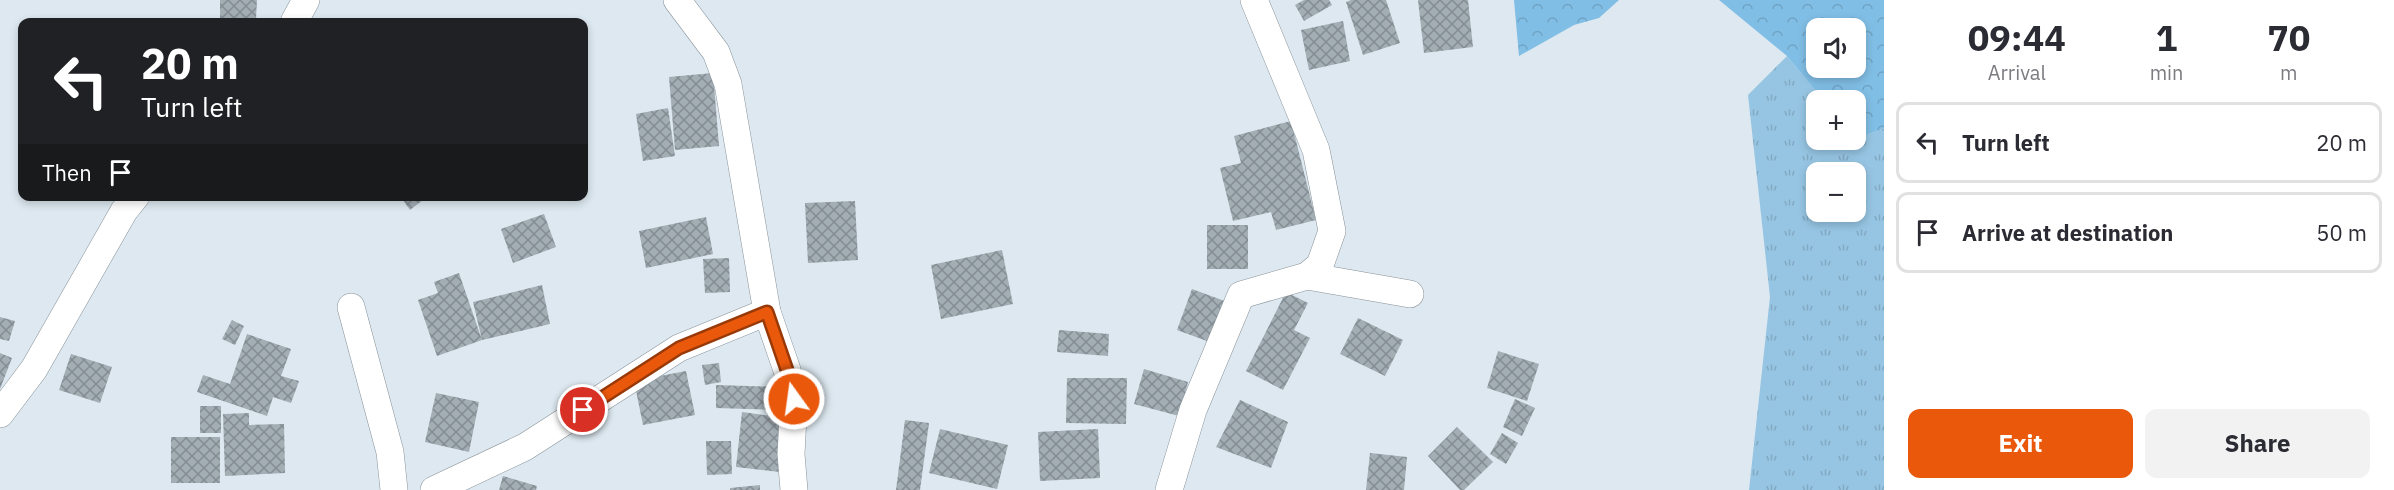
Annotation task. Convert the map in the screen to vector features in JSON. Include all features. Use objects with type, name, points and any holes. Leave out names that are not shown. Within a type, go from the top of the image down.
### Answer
[{"type":"street","points":[[296,18],[306,0]]},
{"type":"street","points":[[677,0],[716,52],[728,84],[767,312],[787,370],[794,399],[791,454],[794,490]]},
{"type":"street","points":[[1169,490],[1193,410],[1241,295],[1307,276],[1320,265],[1332,231],[1316,150],[1254,0]]},
{"type":"street","points":[[0,414],[34,369],[123,211],[132,201]]},
{"type":"street","points":[[1307,276],[1410,294]]},
{"type":"street","points":[[351,307],[390,452],[394,490]]},
{"type":"street","points":[[434,490],[525,447],[679,348],[767,312]]},
{"type":"green space","points":[[1514,0],[1619,0],[1599,18],[1574,25],[1519,56]]},
{"type":"green space","points":[[1719,0],[1884,0],[1884,128],[1866,135],[1866,90],[1815,90],[1787,56]]},
{"type":"green space","points":[[1787,56],[1815,90],[1806,90],[1806,150],[1866,150],[1866,135],[1884,128],[1884,490],[1749,490],[1770,297],[1748,95]]},
{"type":"building","points":[[220,0],[257,0],[256,18],[220,18]]},
{"type":"building","points":[[1304,0],[1329,0],[1332,5],[1304,21],[1295,5]]},
{"type":"building","points":[[1386,0],[1400,43],[1363,55],[1346,2]]},
{"type":"building","points":[[1418,0],[1468,0],[1473,47],[1424,53]]},
{"type":"building","points":[[1343,21],[1350,61],[1309,70],[1301,30]]},
{"type":"building","points":[[713,73],[719,146],[675,150],[669,77]]},
{"type":"building","points":[[668,108],[675,156],[643,161],[636,114]]},
{"type":"building","points":[[1291,121],[1316,220],[1276,230],[1271,212],[1233,221],[1220,168],[1241,163],[1234,136]]},
{"type":"building","points":[[404,201],[422,201],[410,210]]},
{"type":"building","points":[[855,201],[858,260],[808,263],[805,203]]},
{"type":"building","points":[[544,214],[556,247],[513,263],[501,229]]},
{"type":"building","points":[[706,217],[713,254],[646,268],[639,231]]},
{"type":"building","points":[[1207,225],[1248,225],[1248,269],[1207,269]]},
{"type":"building","points":[[1002,250],[1013,304],[941,319],[931,265]]},
{"type":"building","points":[[729,258],[730,292],[705,293],[703,259]]},
{"type":"building","points":[[459,273],[482,340],[437,356],[418,300],[438,293],[434,282]]},
{"type":"building","points":[[542,285],[550,324],[482,340],[473,302]]},
{"type":"building","points":[[1192,289],[1230,303],[1215,344],[1177,330]]},
{"type":"building","points":[[1286,292],[1308,303],[1294,330],[1310,338],[1283,390],[1246,371]]},
{"type":"building","points":[[0,317],[15,321],[9,341],[0,339]]},
{"type":"building","points":[[1358,318],[1403,340],[1385,376],[1340,354]]},
{"type":"building","points":[[232,320],[244,326],[235,345],[222,339]]},
{"type":"building","points":[[1059,330],[1109,334],[1108,356],[1057,352]]},
{"type":"building","points":[[247,334],[291,349],[281,376],[299,381],[291,403],[273,397],[267,416],[197,392],[203,375],[230,384]]},
{"type":"building","points":[[1498,351],[1539,364],[1527,401],[1487,388]]},
{"type":"building","points":[[0,353],[12,358],[0,389]]},
{"type":"building","points":[[71,354],[112,367],[100,403],[59,390]]},
{"type":"building","points":[[719,363],[721,382],[705,385],[702,365]]},
{"type":"building","points":[[1144,369],[1188,382],[1179,416],[1134,404]]},
{"type":"building","points":[[686,371],[695,415],[643,425],[634,381]]},
{"type":"building","points":[[1067,378],[1127,378],[1126,424],[1066,423]]},
{"type":"building","points":[[716,385],[783,387],[782,410],[716,408]]},
{"type":"building","points":[[436,393],[479,402],[469,452],[425,442]]},
{"type":"building","points":[[1515,399],[1535,408],[1522,436],[1503,427]]},
{"type":"building","points":[[1240,400],[1288,422],[1271,468],[1216,447]]},
{"type":"building","points":[[200,406],[221,406],[221,433],[200,433]]},
{"type":"building","points":[[742,412],[787,418],[780,472],[736,467]]},
{"type":"building","points":[[249,413],[249,425],[284,424],[285,473],[225,476],[223,414]]},
{"type":"building","points":[[905,420],[929,423],[920,490],[896,490]]},
{"type":"building","points":[[1457,427],[1493,462],[1464,490],[1460,490],[1428,456]]},
{"type":"building","points":[[940,429],[1008,445],[997,489],[929,473]]},
{"type":"building","points":[[1098,429],[1100,478],[1040,481],[1038,432]]},
{"type":"building","points":[[1502,433],[1518,443],[1506,464],[1490,454]]},
{"type":"building","points":[[171,437],[220,437],[220,483],[171,483]]},
{"type":"building","points":[[706,441],[731,441],[732,474],[707,475]]},
{"type":"building","points":[[1370,453],[1407,457],[1404,490],[1366,490]]},
{"type":"building","points":[[503,476],[537,486],[536,490],[499,490]]},
{"type":"building","points":[[760,485],[760,490],[730,490],[730,488]]},
{"type":"route","points":[[583,410],[679,348],[767,312],[787,370],[794,399]]}]
